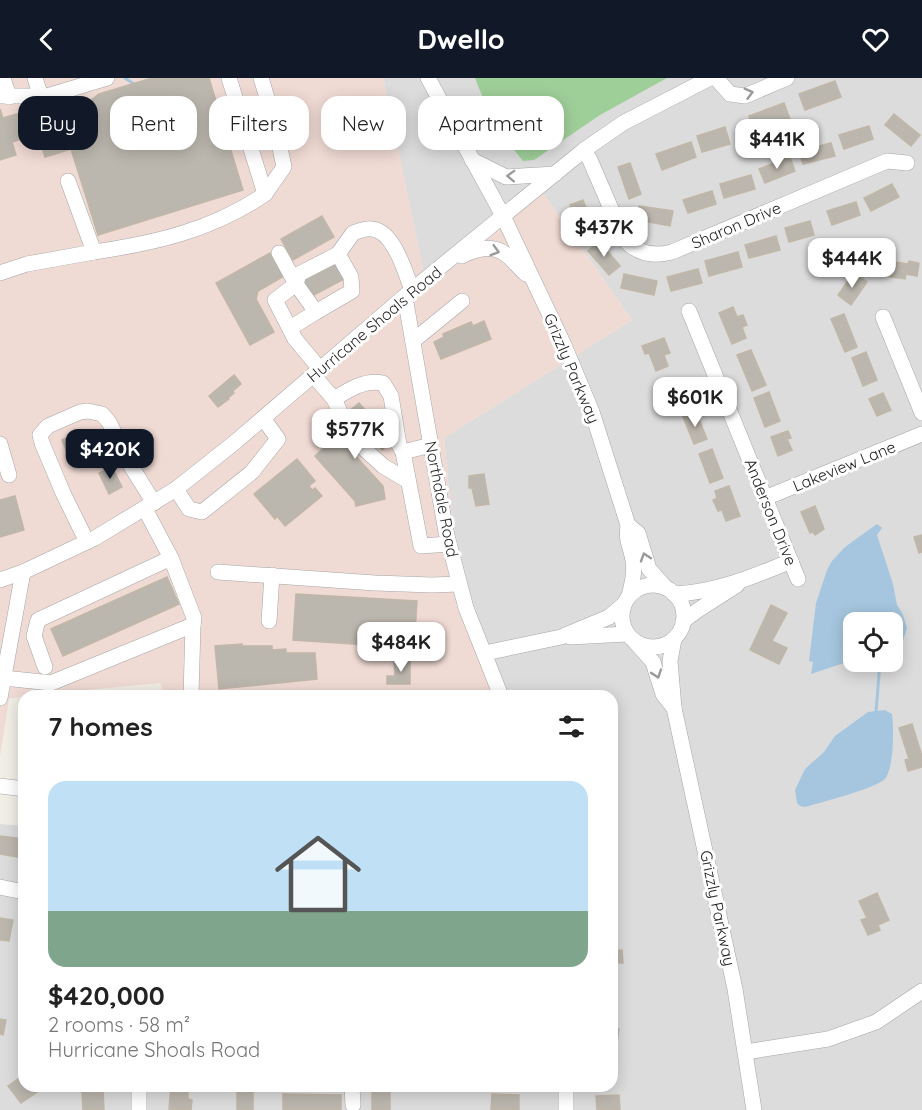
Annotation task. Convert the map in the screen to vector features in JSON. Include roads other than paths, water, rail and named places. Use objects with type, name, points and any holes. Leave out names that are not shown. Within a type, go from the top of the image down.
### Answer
[{"type":"street","points":[[3,78],[4,96]]},
{"type":"street","points":[[35,78],[41,96]]},
{"type":"street","points":[[43,96],[71,83],[105,78]]},
{"type":"street","points":[[229,78],[265,194]]},
{"type":"street","points":[[0,273],[27,264],[136,246],[195,230],[241,211],[265,194],[284,167],[275,124],[261,78]]},
{"type":"street","name":"Grizzly Parkway","points":[[428,78],[503,216],[592,412],[628,525],[626,540],[633,561],[633,579],[627,600]]},
{"type":"street","name":"Hurricane Shoals Road","points":[[0,580],[23,572],[87,542],[176,489],[409,293],[584,150],[623,123],[710,78]]},
{"type":"street","points":[[717,78],[730,94],[745,96],[787,78]]},
{"type":"street","name":"Sharon Drive","points":[[584,150],[624,239],[630,247],[652,255],[672,252],[887,161],[907,163]]},
{"type":"street","points":[[472,159],[506,177],[555,174]]},
{"type":"street","points":[[68,181],[93,252]]},
{"type":"street","name":"Northdale Road","points":[[338,254],[353,233],[372,229],[384,233],[392,243],[409,293],[413,341],[449,544],[466,608],[499,690]]},
{"type":"street","points":[[450,259],[459,258],[481,248],[494,249],[507,254],[520,270],[533,279]]},
{"type":"street","points":[[279,253],[296,284],[316,312]]},
{"type":"street","points":[[290,328],[352,291],[351,277],[338,254],[299,274],[296,284],[274,300],[295,339],[334,399],[355,440],[383,466],[408,481]]},
{"type":"street","points":[[413,341],[462,301]]},
{"type":"street","name":"Anderson Drive","points":[[689,311],[798,579]]},
{"type":"street","points":[[883,317],[922,412]]},
{"type":"street","points":[[334,399],[348,389],[374,381],[383,383],[391,396],[399,445],[403,452],[422,546],[449,544]]},
{"type":"street","points":[[87,542],[63,493],[40,435],[48,426],[88,411],[96,411],[106,417],[131,466],[194,618],[191,690]]},
{"type":"street","points":[[176,489],[189,509],[202,512],[252,472],[278,439],[262,418]]},
{"type":"street","name":"Lakeview Lane","points":[[765,498],[922,434]]},
{"type":"street","points":[[0,444],[9,475]]},
{"type":"street","points":[[403,452],[431,445]]},
{"type":"street","name":"Grizzly Parkway","points":[[628,525],[638,533],[649,568],[670,591]]},
{"type":"street","points":[[45,667],[34,636],[38,620],[171,558]]},
{"type":"street","points":[[485,653],[561,637],[609,617],[637,589],[657,586],[670,591],[693,594],[744,580],[791,561]]},
{"type":"street","points":[[0,698],[23,572]]},
{"type":"street","points":[[218,572],[432,585],[459,584]]},
{"type":"street","points":[[269,621],[272,575]]},
{"type":"street","points":[[683,621],[744,580]]},
{"type":"street","points":[[627,600],[621,615],[623,625],[631,638],[644,646],[655,648],[674,639],[683,621],[684,612],[680,602],[670,591]]},
{"type":"street","points":[[4,678],[51,683],[193,625]]},
{"type":"street","points":[[561,637],[631,638]]},
{"type":"street","name":"Grizzly Parkway","points":[[631,638],[653,663],[663,694],[674,708]]},
{"type":"street","name":"Grizzly Parkway","points":[[674,639],[670,662],[674,708],[724,932],[754,1110]]},
{"type":"street","points":[[0,786],[18,788]]},
{"type":"street","points":[[0,887],[18,891]]},
{"type":"street","points":[[746,1052],[828,1039],[876,1022],[922,991]]},
{"type":"street","points":[[139,1092],[139,1110]]},
{"type":"street","points":[[352,1092],[353,1105]]},
{"type":"street","points":[[566,1092],[566,1110]]},
{"type":"water","points":[[877,524],[882,528],[877,535],[893,584],[897,605],[901,612],[843,612],[843,663],[811,674],[813,662],[809,661],[816,603],[827,570],[845,547]]},
{"type":"water","points":[[903,615],[907,628],[903,640]]},
{"type":"water","points":[[885,710],[892,714],[893,738],[892,757],[885,779],[871,787],[847,795],[805,807],[800,806],[797,803],[795,790],[805,769],[824,752],[835,736],[868,712]]},
{"type":"waterway","points":[[125,78],[137,86]]},
{"type":"waterway","points":[[876,712],[879,672]]}]
